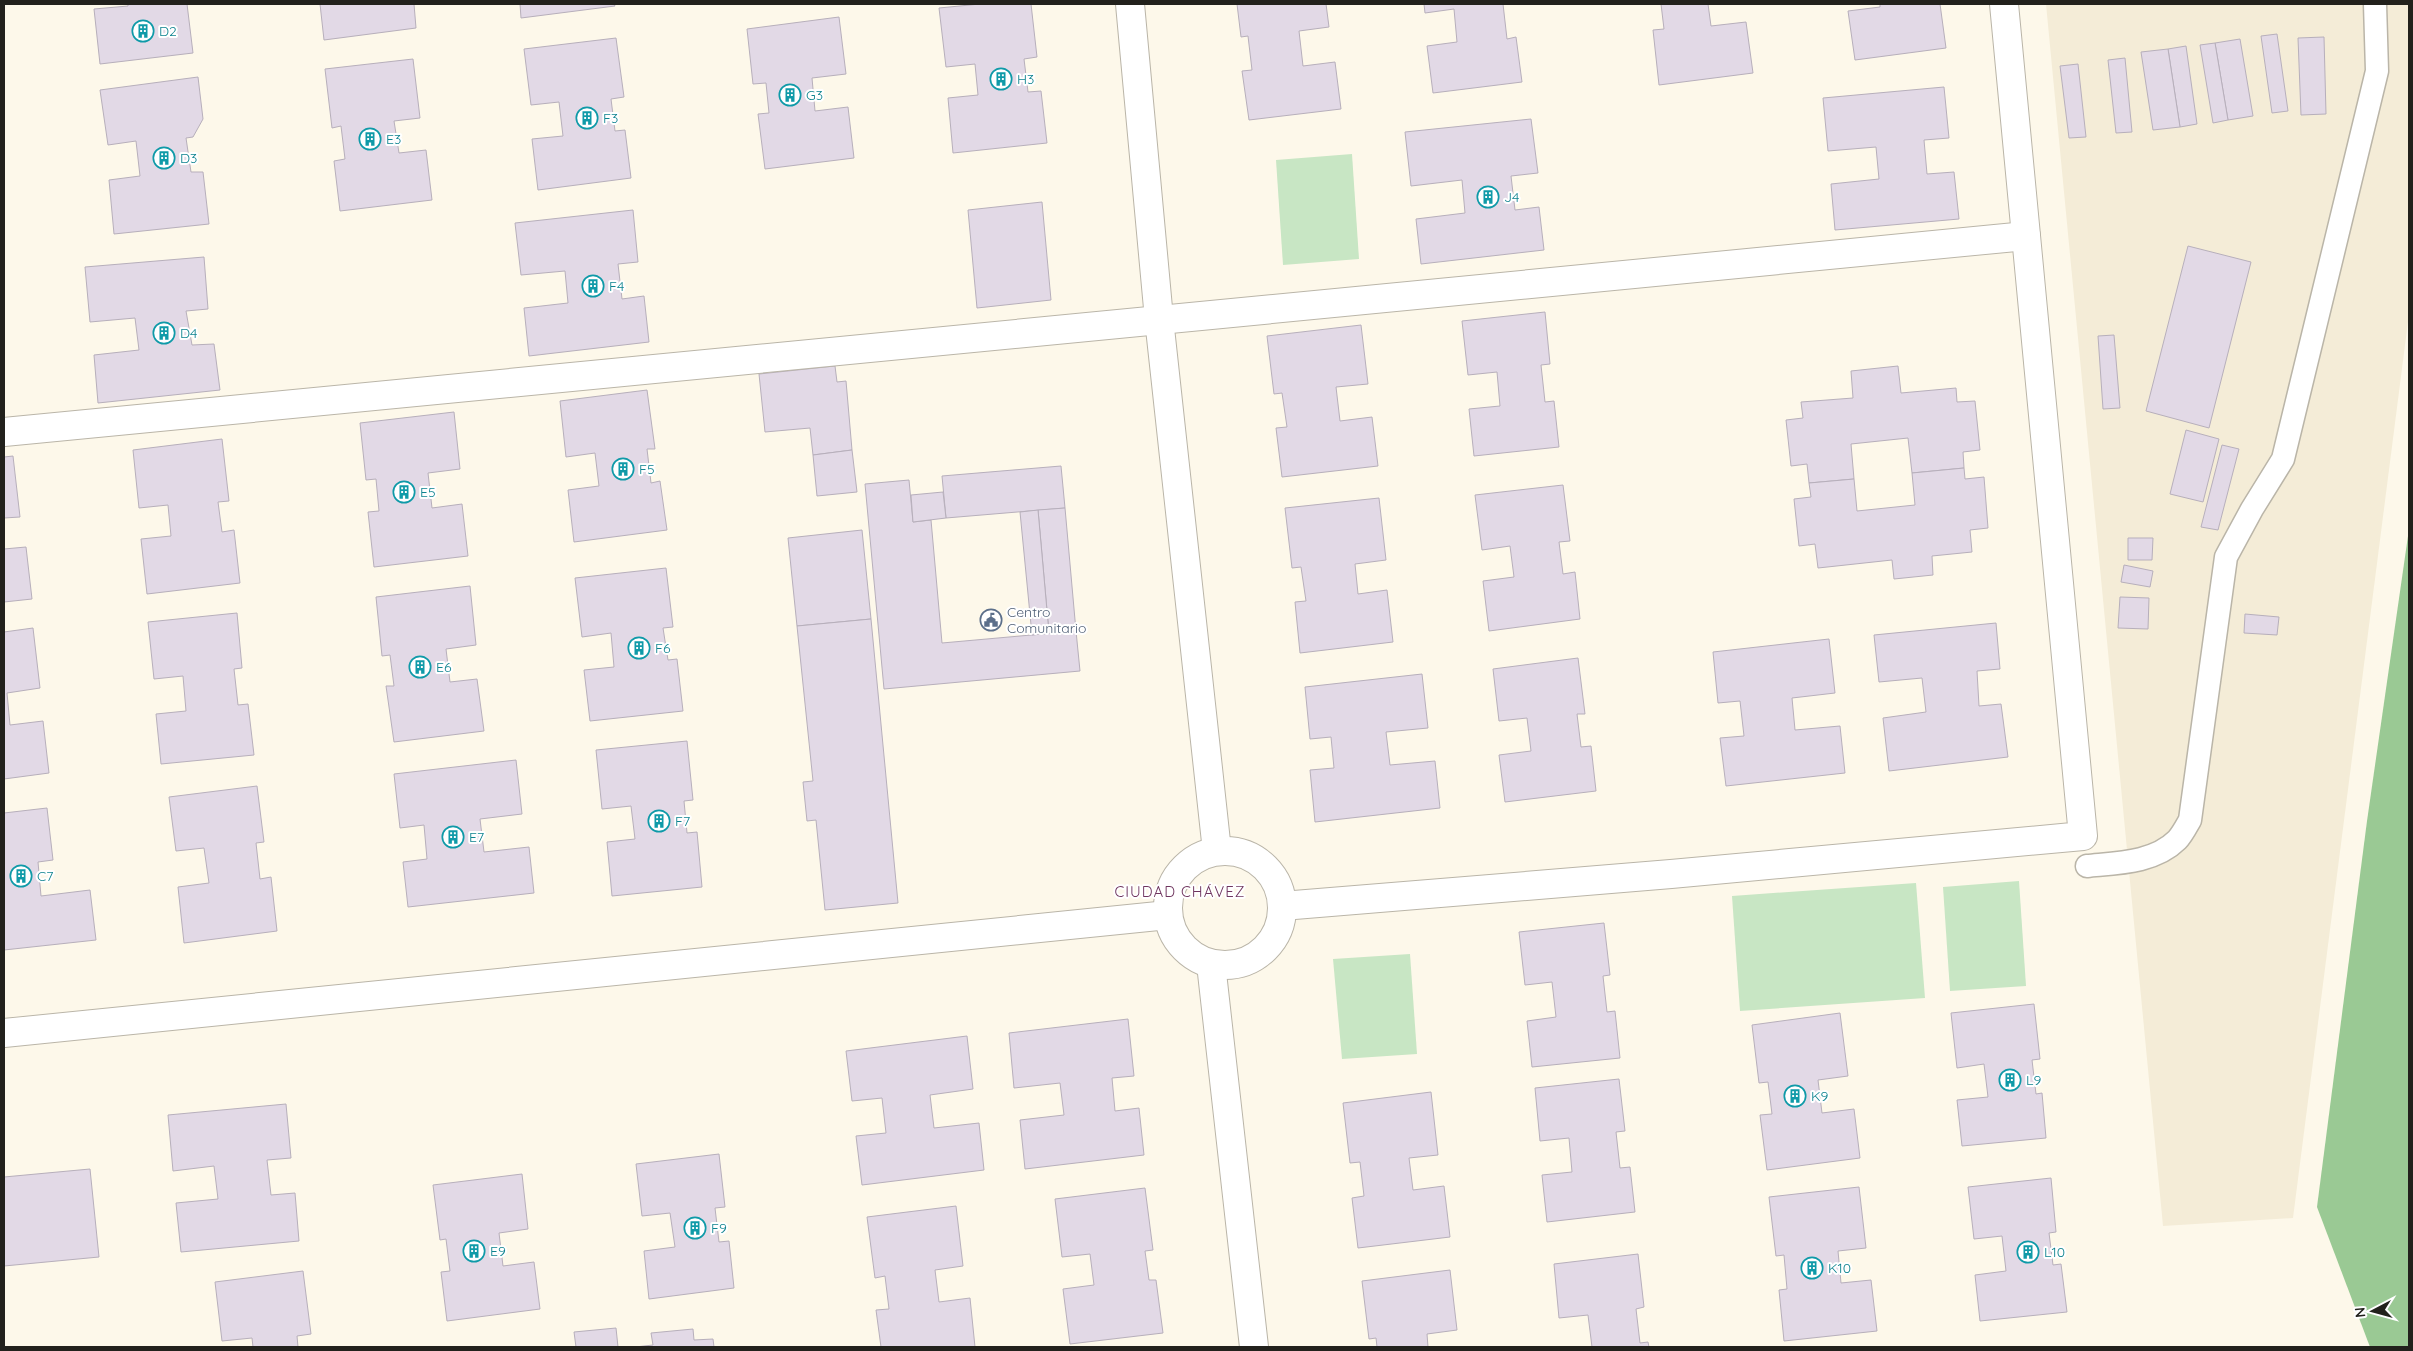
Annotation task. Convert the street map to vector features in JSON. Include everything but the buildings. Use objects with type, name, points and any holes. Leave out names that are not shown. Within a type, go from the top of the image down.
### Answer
[{"type":"street","points":[[1130,4],[1159,319],[1217,851]]},
{"type":"street","points":[[1282,906],[1671,874],[2083,836],[2004,4]]},
{"type":"street","points":[[4,432],[1159,319],[1610,278],[2026,236]]},
{"type":"street","points":[[1217,851],[1233,851],[1248,855],[1262,864],[1272,876],[1279,890],[1282,906],[1279,927],[1268,945],[1252,958],[1232,965],[1211,964],[1187,951],[1177,940],[1168,915],[1170,893],[1179,873],[1196,858],[1217,851]]},
{"type":"street","points":[[4,1033],[1168,915]]},
{"type":"street","points":[[1211,964],[1254,1347]]},
{"type":"lane","points":[[2087,866],[2137,860],[2162,851],[2177,840],[2190,820],[2226,557],[2252,509],[2283,459],[2377,71],[2375,4]]},
{"type":"shaded area","points":[[2046,4],[2409,4],[2409,314],[2293,1218],[2163,1226]]},
{"type":"green space","points":[[1352,154],[1359,259],[1283,265],[1276,160]]},
{"type":"green space","points":[[2409,529],[2409,1347],[2370,1347],[2317,1207],[2367,821]]},
{"type":"green space","points":[[2019,881],[2026,986],[1950,991],[1943,887]]},
{"type":"green space","points":[[1916,883],[1925,998],[1740,1011],[1732,896]]},
{"type":"green space","points":[[1410,954],[1417,1054],[1342,1059],[1333,959]]},
{"type":"place","name":"D2","points":[[143,31]]},
{"type":"place","name":"H3","points":[[1001,79]]},
{"type":"place","name":"G3","points":[[790,95]]},
{"type":"place","name":"F3","points":[[587,118]]},
{"type":"place","name":"E3","points":[[370,139]]},
{"type":"place","name":"D3","points":[[164,158]]},
{"type":"place","name":"J4","points":[[1488,197]]},
{"type":"place","name":"F4","points":[[593,286]]},
{"type":"place","name":"D4","points":[[164,333]]},
{"type":"place","name":"F5","points":[[623,469]]},
{"type":"place","name":"E5","points":[[404,492]]},
{"type":"place","name":"Centro Comunitario","points":[[991,620]]},
{"type":"place","name":"F6","points":[[639,648]]},
{"type":"place","name":"E6","points":[[420,667]]},
{"type":"place","name":"F7","points":[[659,821]]},
{"type":"place","name":"E7","points":[[453,837]]},
{"type":"place","name":"C7","points":[[21,876]]},
{"type":"place","name":"L9","points":[[2010,1080]]},
{"type":"place","name":"K9","points":[[1795,1096]]},
{"type":"place","name":"F9","points":[[695,1228]]},
{"type":"place","name":"E9","points":[[474,1251]]},
{"type":"place","name":"L10","points":[[2028,1252]]},
{"type":"place","name":"K10","points":[[1812,1268]]},
{"type":"district","name":"CIUDAD CHÁVEZ","points":[[1180,892]]}]
